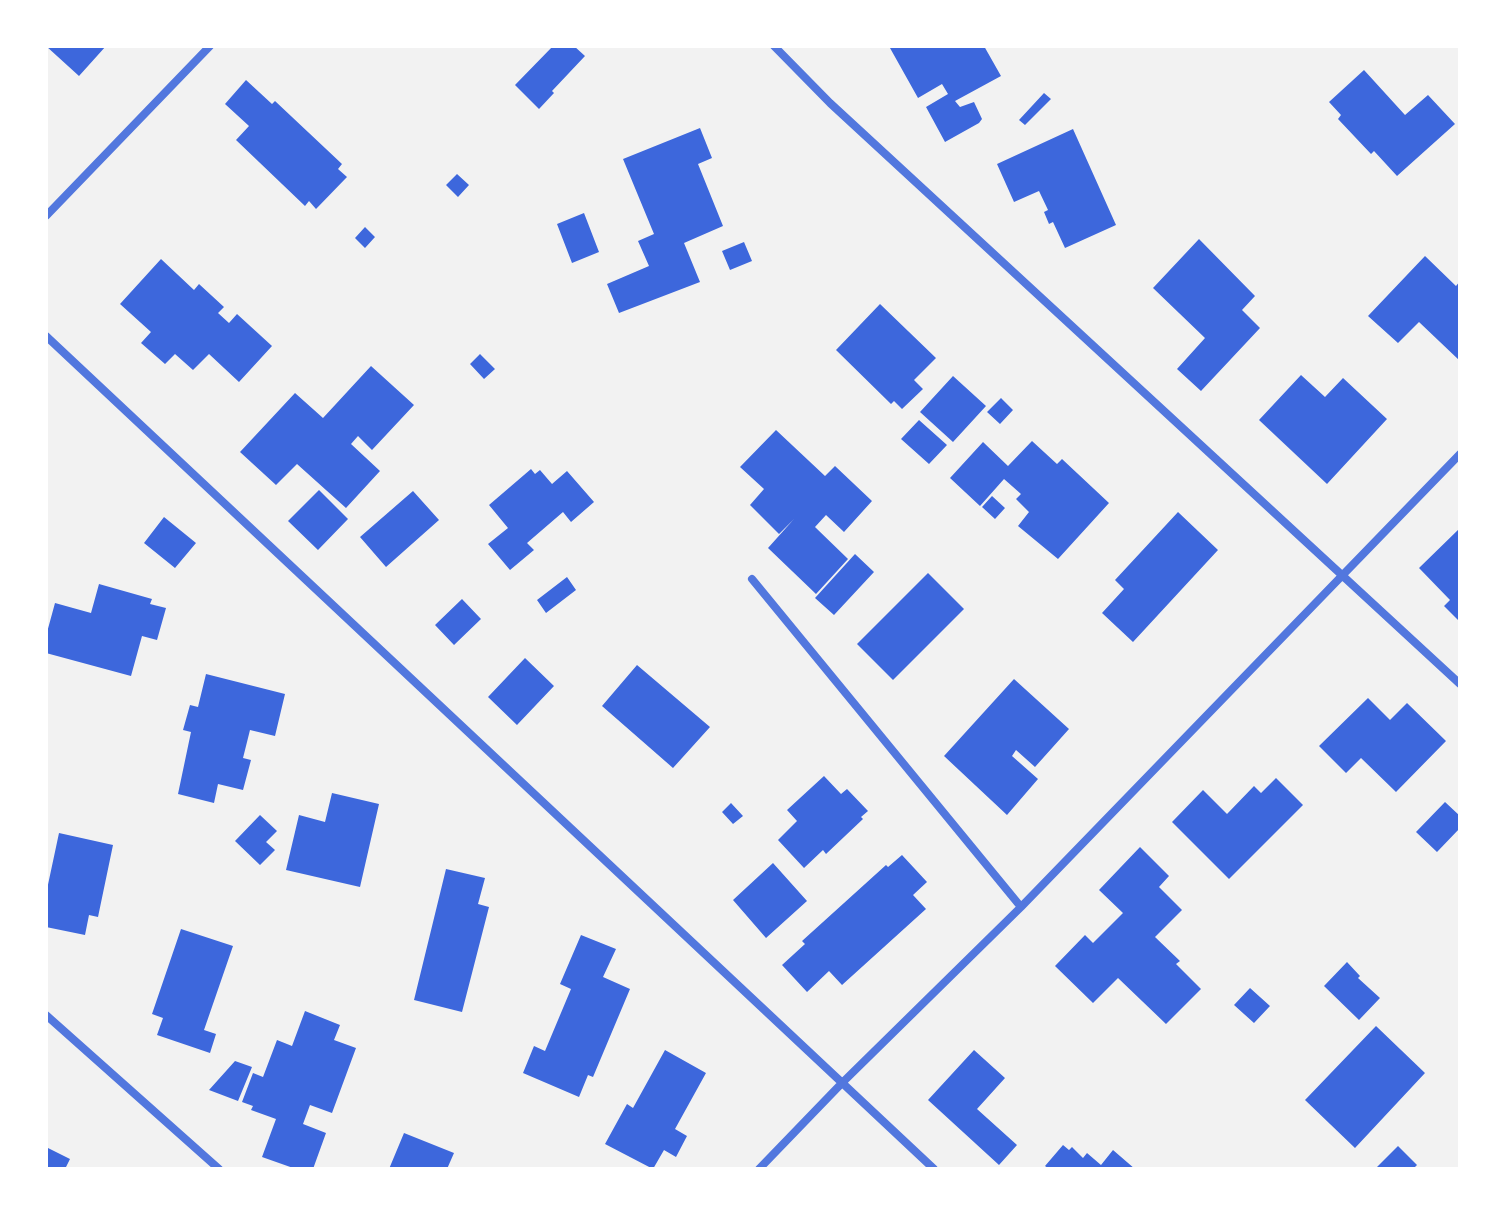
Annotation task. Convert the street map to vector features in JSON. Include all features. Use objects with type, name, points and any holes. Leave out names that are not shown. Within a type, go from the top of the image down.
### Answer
[{"type":"street","points":[[46,216],[210,46]]},
{"type":"street","points":[[774,46],[830,103],[1460,684]]},
{"type":"street","points":[[46,336],[934,1169]]},
{"type":"street","points":[[759,1169],[1021,907],[1460,454]]},
{"type":"street","points":[[752,579],[1021,907]]},
{"type":"street","points":[[46,1015],[219,1169]]},
{"type":"building","points":[[46,46],[106,46],[79,76]]},
{"type":"building","points":[[553,46],[574,46],[585,56],[539,109],[515,85]]},
{"type":"building","points":[[984,46],[1001,76],[955,101],[960,107],[974,102],[982,119],[979,123],[945,142],[926,107],[948,94],[942,84],[918,98],[890,48]]},
{"type":"building","points":[[1364,70],[1405,115],[1428,95],[1455,124],[1397,176],[1338,119],[1341,115],[1329,102]]},
{"type":"building","points":[[246,80],[272,104],[275,101],[342,164],[338,169],[347,177],[316,209],[309,201],[305,206],[236,140],[249,126],[225,104]]},
{"type":"building","points":[[1044,93],[1051,99],[1025,125],[1019,120]]},
{"type":"building","points":[[700,128],[712,158],[698,164],[723,226],[684,243],[700,282],[619,313],[607,284],[649,266],[638,241],[654,234],[623,159]]},
{"type":"building","points":[[1073,129],[1116,225],[1065,248],[1053,222],[1049,224],[1044,212],[1048,210],[1039,191],[1014,202],[997,164]]},
{"type":"building","points":[[457,174],[469,185],[458,197],[446,185]]},
{"type":"building","points":[[584,213],[599,252],[572,263],[557,224]]},
{"type":"building","points":[[365,227],[375,237],[365,248],[355,238]]},
{"type":"building","points":[[1199,239],[1255,296],[1242,310],[1260,328],[1201,391],[1177,369],[1205,338],[1153,288]]},
{"type":"building","points":[[744,242],[752,261],[730,270],[722,251]]},
{"type":"building","points":[[1425,256],[1456,286],[1460,281],[1460,361],[1419,322],[1398,343],[1368,316]]},
{"type":"building","points":[[161,259],[194,290],[199,284],[224,307],[218,313],[229,323],[237,314],[272,346],[239,382],[209,354],[193,370],[175,354],[165,364],[141,343],[151,332],[120,304]]},
{"type":"building","points":[[880,304],[936,358],[914,380],[923,389],[902,409],[894,401],[891,404],[836,350]]},
{"type":"building","points":[[480,354],[495,369],[484,379],[470,364]]},
{"type":"building","points":[[371,366],[414,405],[372,450],[358,436],[351,444],[380,471],[346,508],[297,464],[276,485],[240,452],[295,393],[323,418]]},
{"type":"building","points":[[1301,375],[1325,397],[1343,378],[1387,419],[1327,484],[1259,420]]},
{"type":"building","points":[[953,376],[986,406],[953,442],[920,412]]},
{"type":"building","points":[[1001,398],[1013,410],[1000,424],[987,412]]},
{"type":"building","points":[[919,420],[947,445],[929,464],[901,439]]},
{"type":"building","points":[[776,430],[825,476],[835,466],[872,501],[844,532],[826,515],[815,527],[848,559],[816,594],[768,548],[794,519],[779,534],[750,505],[764,489],[740,467]]},
{"type":"building","points":[[1032,441],[1057,464],[1062,459],[1109,503],[1058,559],[1018,526],[1029,512],[1016,499],[1021,494],[1004,479],[980,506],[950,478],[983,442],[1008,466]]},
{"type":"building","points":[[531,469],[535,474],[540,470],[552,484],[567,471],[594,502],[571,522],[563,512],[527,543],[534,550],[510,570],[488,544],[508,528],[489,505]]},
{"type":"building","points":[[319,490],[348,519],[318,550],[288,521]]},
{"type":"building","points":[[413,491],[439,520],[386,567],[360,537]]},
{"type":"building","points":[[992,496],[1005,508],[995,519],[982,507]]},
{"type":"building","points":[[1178,512],[1218,550],[1133,642],[1102,613],[1124,589],[1115,580]]},
{"type":"building","points":[[164,517],[196,543],[175,568],[144,543]]},
{"type":"building","points":[[1460,528],[1460,622],[1444,606],[1450,600],[1419,568]]},
{"type":"building","points":[[855,554],[874,572],[834,615],[815,598]]},
{"type":"building","points":[[928,573],[964,609],[893,680],[857,644]]},
{"type":"building","points":[[567,577],[576,590],[546,613],[537,600]]},
{"type":"building","points":[[99,584],[152,599],[150,604],[166,608],[157,640],[142,636],[131,676],[46,653],[46,636],[55,603],[91,613]]},
{"type":"building","points":[[462,599],[481,619],[454,645],[435,625]]},
{"type":"building","points":[[525,658],[554,686],[517,725],[488,697]]},
{"type":"building","points":[[637,665],[710,727],[673,768],[602,706]]},
{"type":"building","points":[[206,674],[285,694],[275,736],[250,730],[243,758],[251,760],[243,790],[218,784],[214,803],[178,794],[191,732],[183,730],[190,705],[198,707]]},
{"type":"building","points":[[1014,679],[1069,729],[1035,767],[1016,750],[1012,756],[1038,779],[1007,815],[944,756]]},
{"type":"building","points":[[1368,698],[1390,720],[1407,703],[1446,741],[1396,792],[1361,758],[1346,773],[1319,746]]},
{"type":"building","points":[[824,776],[841,794],[847,789],[868,811],[826,854],[823,850],[804,868],[778,840],[797,821],[787,810]]},
{"type":"building","points":[[1276,778],[1303,805],[1229,879],[1172,822],[1203,790],[1227,814],[1254,786],[1261,793]]},
{"type":"building","points":[[332,793],[379,804],[360,887],[286,870],[299,815],[325,822]]},
{"type":"building","points":[[1445,802],[1460,816],[1460,828],[1437,852],[1416,832]]},
{"type":"building","points":[[731,803],[743,816],[733,824],[722,812]]},
{"type":"building","points":[[260,815],[277,831],[266,842],[275,850],[260,865],[235,841]]},
{"type":"building","points":[[59,833],[113,845],[98,917],[89,915],[85,935],[46,927],[46,894]]},
{"type":"building","points":[[1140,847],[1169,876],[1159,887],[1182,910],[1155,937],[1180,961],[1176,964],[1201,989],[1166,1024],[1118,978],[1093,1003],[1055,966],[1085,935],[1093,943],[1123,913],[1099,890]]},
{"type":"building","points":[[902,855],[927,882],[913,895],[926,909],[842,985],[829,971],[807,992],[782,965],[805,944],[802,941],[886,865],[888,867]]},
{"type":"building","points":[[773,863],[807,901],[766,938],[733,900]]},
{"type":"building","points":[[446,869],[485,878],[478,904],[489,907],[462,1012],[414,1000]]},
{"type":"building","points":[[181,929],[233,946],[204,1030],[216,1034],[210,1053],[157,1035],[163,1018],[152,1014]]},
{"type":"building","points":[[581,935],[616,949],[603,977],[630,989],[593,1077],[588,1075],[579,1097],[523,1073],[534,1046],[545,1051],[571,989],[560,984]]},
{"type":"building","points":[[1347,962],[1360,976],[1358,978],[1380,998],[1359,1020],[1324,986]]},
{"type":"building","points":[[1250,988],[1270,1006],[1254,1023],[1234,1005]]},
{"type":"building","points":[[305,1011],[340,1025],[334,1040],[356,1048],[332,1113],[310,1105],[303,1124],[326,1133],[313,1169],[296,1169],[262,1157],[276,1119],[251,1110],[253,1106],[242,1102],[253,1073],[263,1077],[277,1040],[292,1046]]},
{"type":"building","points":[[1376,1026],[1425,1073],[1355,1148],[1305,1100]]},
{"type":"building","points":[[665,1050],[706,1073],[675,1129],[687,1136],[676,1157],[664,1150],[653,1169],[605,1144],[627,1104],[633,1108]]},
{"type":"building","points":[[974,1050],[1005,1078],[977,1109],[1017,1145],[999,1165],[928,1100]]},
{"type":"building","points":[[235,1061],[252,1067],[238,1101],[209,1090]]},
{"type":"building","points":[[404,1133],[454,1153],[447,1169],[389,1169]]},
{"type":"building","points":[[1063,1145],[1069,1150],[1072,1147],[1083,1158],[1087,1153],[1101,1165],[1113,1150],[1135,1169],[1049,1169],[1045,1166]]},
{"type":"building","points":[[1398,1146],[1417,1165],[1413,1169],[1375,1169]]},
{"type":"building","points":[[46,1147],[70,1159],[65,1169],[46,1169]]}]
